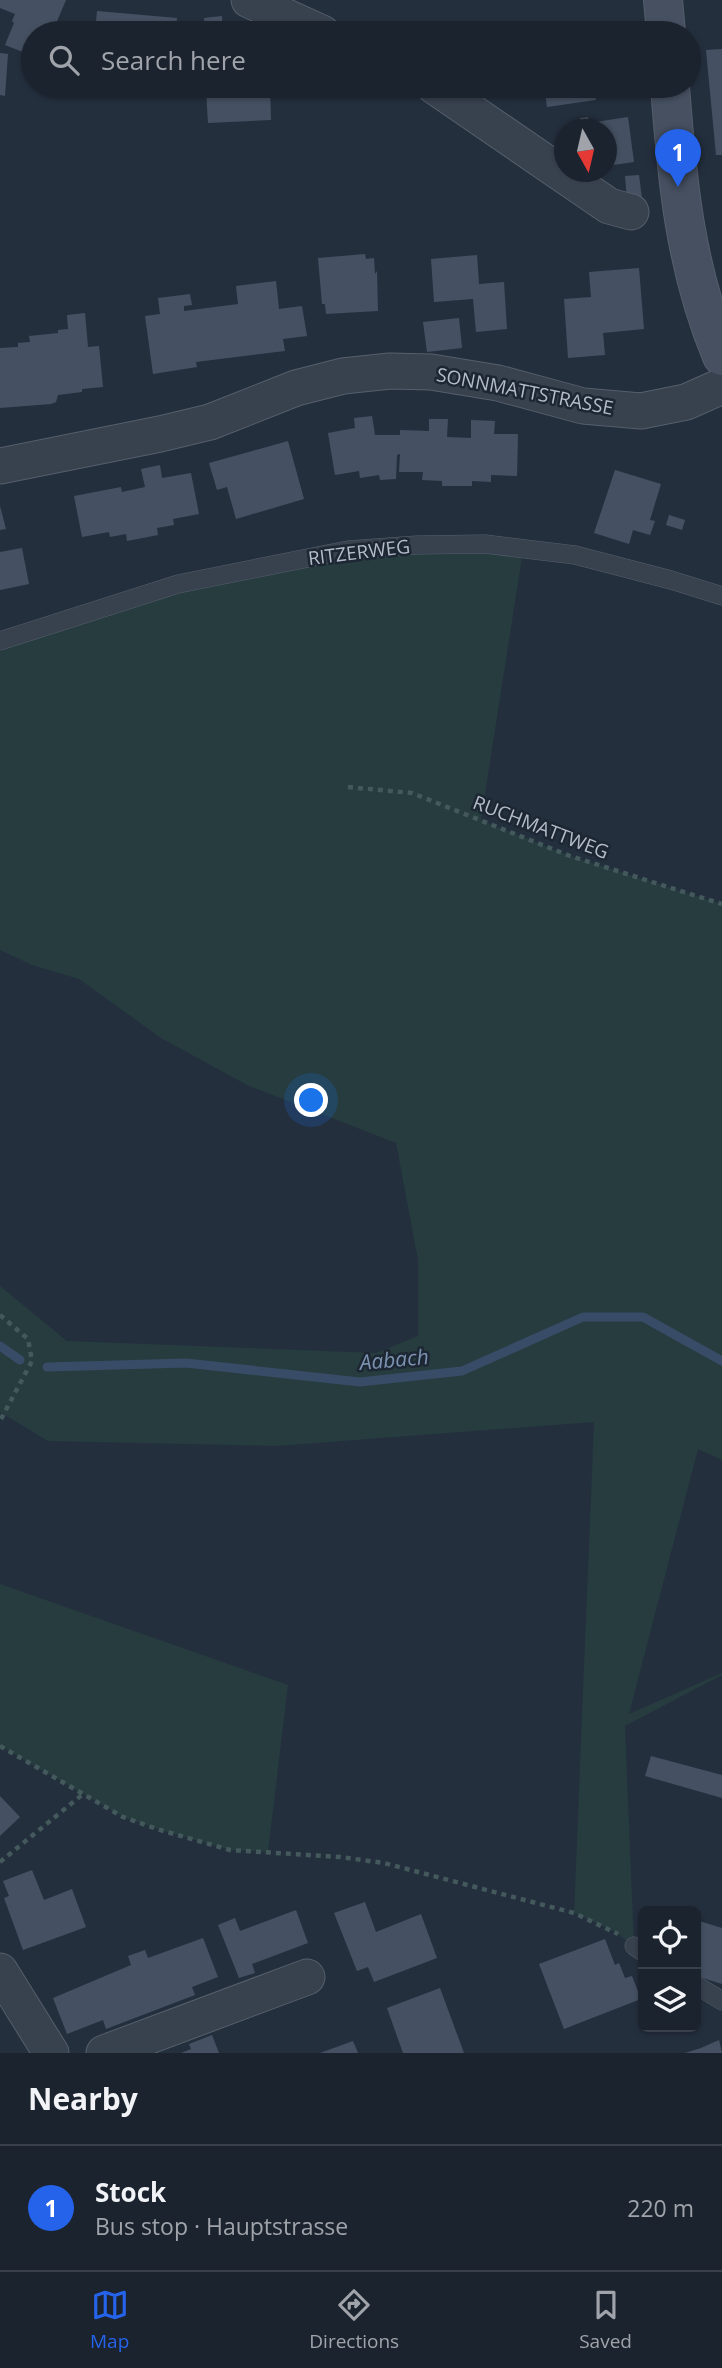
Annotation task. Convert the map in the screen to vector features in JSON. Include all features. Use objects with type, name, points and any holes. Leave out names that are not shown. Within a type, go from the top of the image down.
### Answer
[{"type":"street","points":[[248,0],[295,21]]},
{"type":"street","points":[[663,0],[665,21]]},
{"type":"street","points":[[452,98],[609,206],[631,212]]},
{"type":"street","points":[[671,98],[678,187],[687,238],[706,316],[722,356]]},
{"type":"street","name":"SONNMATTSTRASSE","points":[[0,466],[160,435],[210,422],[296,388],[343,376],[390,371],[431,372],[498,383],[583,406],[641,411],[686,402],[722,387]]},
{"type":"street","points":[[0,1971],[51,2053]]},
{"type":"street","points":[[104,2053],[307,1978]]},
{"type":"lane","name":"RITZERWEG","points":[[0,641],[178,584],[348,550],[417,545],[485,544],[575,555],[722,596]]},
{"type":"lane","points":[[701,1989],[722,2001]]},
{"type":"path","name":"RUCHMATTWEG","points":[[348,787],[411,793],[570,856],[722,904]]},
{"type":"path","points":[[0,1315],[27,1339],[32,1361],[0,1421]]},
{"type":"path","points":[[0,1746],[124,1817],[160,1830],[230,1850],[340,1857],[384,1863],[574,1913],[612,1930],[638,1948]]},
{"type":"path","points":[[0,1862],[83,1794]]},
{"type":"green space","points":[[524,544],[481,820],[570,856],[722,904],[722,1460],[698,1449],[629,1714],[722,1675],[625,1726],[634,1946],[612,1930],[574,1913],[594,1422],[277,1446],[48,1441],[0,1412],[0,1286],[67,1341],[376,1353],[418,1336],[418,1260],[396,1143],[247,1085],[161,1038],[79,979],[32,965],[0,950],[0,636],[349,545]]},
{"type":"green space","points":[[0,1584],[288,1685],[268,1852],[230,1850],[123,1817],[0,1746]]},
{"type":"building","points":[[0,0],[66,0],[57,21],[21,21],[21,51],[5,45],[15,14],[0,8]]},
{"type":"building","points":[[97,11],[177,18],[177,21],[96,21]]},
{"type":"building","points":[[222,16],[222,21],[204,21],[204,18]]},
{"type":"building","points":[[722,49],[722,155],[716,155],[706,50]]},
{"type":"building","points":[[0,53],[8,54],[5,96],[0,95]]},
{"type":"building","points":[[206,98],[270,98],[271,120],[208,123]]},
{"type":"building","points":[[546,98],[596,98],[596,100],[547,107]]},
{"type":"building","points":[[628,117],[634,162],[617,164],[615,119]]},
{"type":"building","points":[[639,175],[642,198],[627,199],[625,176]]},
{"type":"building","points":[[365,254],[366,259],[374,258],[375,274],[377,271],[378,311],[326,314],[325,304],[322,304],[318,258]]},
{"type":"building","points":[[477,255],[479,284],[504,282],[507,329],[476,332],[473,299],[434,302],[431,259]]},
{"type":"building","points":[[639,268],[644,329],[603,333],[605,355],[568,358],[564,299],[591,297],[589,272]]},
{"type":"building","points":[[276,281],[279,309],[302,306],[307,336],[283,339],[285,351],[196,362],[197,367],[153,374],[145,316],[160,314],[158,298],[190,294],[192,305],[184,306],[184,311],[238,304],[236,286]]},
{"type":"building","points":[[85,313],[88,347],[99,346],[103,387],[58,395],[56,402],[51,404],[0,408],[0,348],[18,347],[18,343],[30,342],[29,336],[58,333],[58,330],[68,329],[67,315]]},
{"type":"building","points":[[459,318],[462,348],[427,352],[423,322]]},
{"type":"building","points":[[372,416],[375,435],[400,435],[400,430],[429,431],[429,419],[448,419],[447,437],[471,438],[471,420],[495,421],[494,434],[518,434],[517,476],[491,475],[491,482],[472,481],[472,486],[442,486],[442,481],[422,480],[423,472],[399,472],[400,454],[397,455],[396,479],[380,480],[379,475],[360,478],[359,471],[335,475],[328,433],[355,428],[354,418]]},
{"type":"building","points":[[288,441],[304,499],[236,519],[227,487],[217,490],[209,463]]},
{"type":"building","points":[[160,465],[162,478],[191,473],[199,514],[173,519],[174,525],[157,528],[158,535],[127,541],[126,534],[110,537],[109,532],[82,537],[74,496],[121,487],[122,492],[145,487],[141,469]]},
{"type":"building","points":[[615,470],[661,484],[650,520],[655,521],[650,535],[633,530],[629,544],[594,533]]},
{"type":"building","points":[[0,506],[6,529],[0,530]]},
{"type":"building","points":[[669,515],[685,520],[682,530],[666,525]]},
{"type":"building","points":[[22,548],[29,584],[0,590],[0,552]]},
{"type":"building","points":[[651,1756],[722,1775],[722,1798],[645,1776]]},
{"type":"building","points":[[0,1796],[20,1817],[0,1836]]},
{"type":"building","points":[[32,1870],[44,1900],[72,1889],[86,1927],[23,1950],[4,1898],[9,1896],[3,1881]]},
{"type":"building","points":[[365,1902],[376,1932],[421,1914],[437,1958],[374,1982],[368,1967],[357,1971],[334,1913]]},
{"type":"building","points":[[296,1910],[308,1943],[252,1964],[255,1973],[239,1978],[218,1925],[235,1918],[240,1931]]},
{"type":"building","points":[[701,1922],[722,1928],[722,1984],[701,1978]]},
{"type":"building","points":[[203,1938],[218,1977],[192,1987],[195,1995],[106,2029],[103,2020],[67,2034],[53,1998],[131,1965],[128,1956],[145,1950],[148,1958]]},
{"type":"building","points":[[605,1939],[615,1965],[619,1963],[625,1978],[632,1976],[638,1991],[638,2000],[564,2029],[539,1964]]},
{"type":"building","points":[[440,1988],[464,2053],[403,2053],[387,2008]]},
{"type":"building","points":[[212,2035],[219,2053],[181,2053],[191,2049],[189,2044]]},
{"type":"building","points":[[719,2040],[722,2053],[685,2053],[701,2048]]},
{"type":"building","points":[[353,2041],[358,2053],[320,2053]]},
{"type":"waterway","name":"Aabach","points":[[47,1367],[186,1363],[360,1382],[462,1371],[583,1317],[643,1317],[722,1361]]},
{"type":"waterway","name":"Aabach","points":[[0,1346],[20,1360]]},
{"type":"place","name":"Stock","points":[[678,187]]}]
